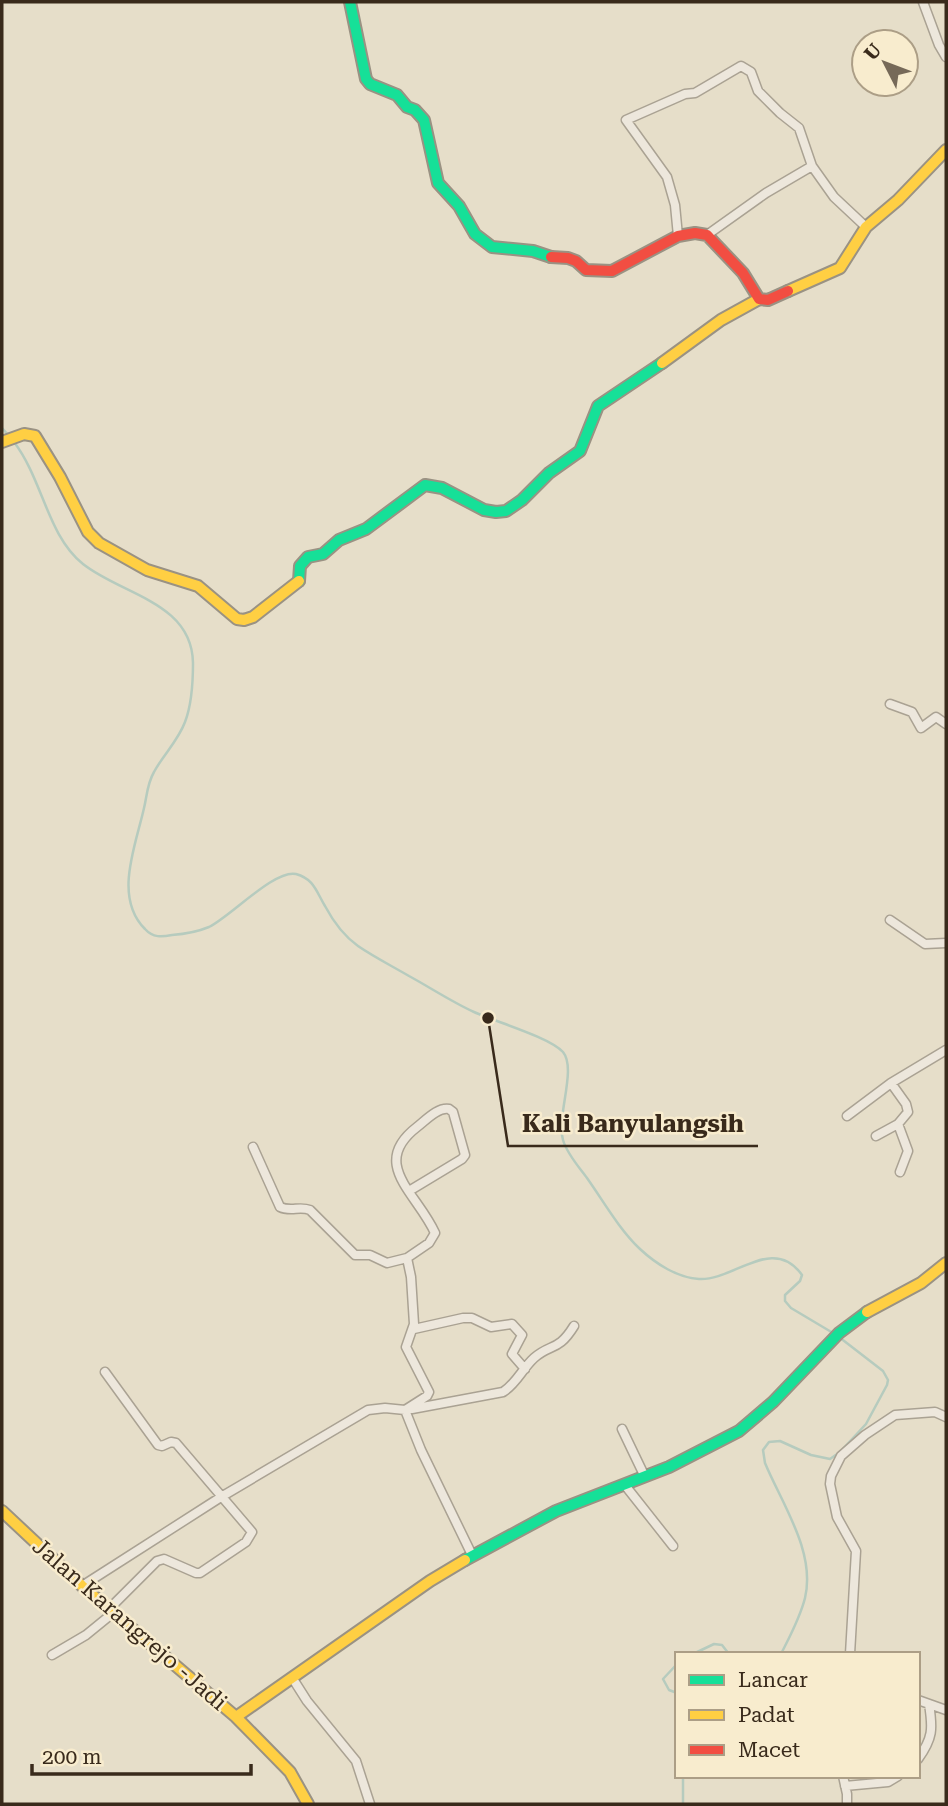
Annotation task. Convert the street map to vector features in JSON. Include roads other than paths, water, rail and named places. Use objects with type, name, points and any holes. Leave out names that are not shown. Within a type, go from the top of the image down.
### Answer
[{"type":"street","points":[[350,2],[366,79],[370,84],[397,95],[424,120],[438,183],[459,205],[475,234],[482,240],[492,247],[568,258],[586,270],[596,272],[612,271],[678,236],[695,233],[707,235],[743,273],[759,299]]},
{"type":"street","points":[[923,2],[946,57]]},
{"type":"street","points":[[678,236],[675,205],[667,177],[626,120],[685,94],[695,93],[741,66],[751,72],[758,91],[799,128],[812,166],[834,197],[866,227]]},
{"type":"street","points":[[2,442],[31,433],[37,438],[88,532],[99,543],[147,570],[198,586],[223,609],[237,619],[244,620],[253,617],[290,590],[299,580],[300,566],[308,557],[323,554],[339,540],[366,528],[425,485],[436,486],[487,513],[506,511],[519,505],[552,471],[581,450],[589,436],[592,415],[604,401],[733,311],[759,299],[777,298],[840,268],[866,227],[898,200],[946,150]]},
{"type":"street","points":[[707,235],[766,193],[812,166]]},
{"type":"street","points":[[890,704],[912,712],[921,728],[936,717],[946,724]]},
{"type":"street","points":[[890,920],[925,944],[946,943]]},
{"type":"street","points":[[848,1116],[891,1083],[946,1050]]},
{"type":"street","points":[[876,1136],[898,1124],[908,1110],[891,1083]]},
{"type":"street","points":[[253,1147],[280,1207],[285,1210],[310,1210],[355,1255],[368,1254],[387,1263],[407,1258],[429,1243],[435,1233],[424,1212],[409,1191],[397,1171],[394,1157],[398,1146],[406,1135],[431,1115],[445,1108],[449,1109],[453,1112],[466,1155],[409,1191]]},
{"type":"street","points":[[898,1124],[908,1155],[900,1172]]},
{"type":"street","points":[[407,1258],[411,1277],[414,1329],[406,1348],[429,1392],[407,1410]]},
{"type":"street","points":[[236,1717],[430,1581],[472,1555],[556,1511],[645,1477],[739,1431],[774,1402],[839,1333],[875,1306],[914,1287],[946,1263]]},
{"type":"street","points":[[414,1329],[463,1318],[472,1318],[491,1327],[512,1324],[522,1335],[512,1354],[525,1370]]},
{"type":"street","points":[[82,1586],[221,1497],[368,1410],[407,1410],[503,1392],[512,1387],[534,1358],[560,1345],[574,1326]]},
{"type":"street","points":[[52,1655],[86,1635],[157,1561],[164,1559],[200,1573],[246,1542],[252,1532],[176,1443],[158,1445],[105,1372]]},
{"type":"street","points":[[407,1410],[421,1450],[472,1555]]},
{"type":"street","points":[[850,1652],[856,1551],[837,1517],[830,1484],[835,1466],[841,1456],[865,1435],[895,1415],[935,1412],[946,1417]]},
{"type":"street","points":[[622,1429],[645,1477]]},
{"type":"street","points":[[624,1484],[673,1546]]},
{"type":"street","name":"Jalan Karangrejo -Jadi","points":[[2,1511],[82,1586],[236,1717],[290,1772],[308,1804]]},
{"type":"street","points":[[293,1679],[307,1701],[356,1761],[370,1804]]},
{"type":"street","points":[[920,1701],[946,1710]]},
{"type":"street","points":[[920,1756],[931,1738],[929,1704]]},
{"type":"street","points":[[843,1778],[847,1804]]},
{"type":"street","points":[[845,1786],[888,1782],[895,1778]]},
{"type":"waterway","points":[[2,428],[10,437]]},
{"type":"waterway","points":[[14,442],[32,473],[53,523],[71,552],[99,575],[168,613],[181,626],[190,643],[193,677],[187,715],[182,729],[150,781],[132,854],[130,902],[135,916],[145,929],[151,934],[161,936],[209,927],[277,879],[287,874],[302,876],[314,886],[339,928],[358,946],[466,1008],[534,1035],[563,1052],[568,1070],[562,1119],[565,1145],[618,1224],[646,1255],[675,1273],[699,1279],[712,1278],[766,1259],[791,1263],[802,1275],[800,1281],[785,1295],[785,1301],[791,1308],[833,1333]]},
{"type":"waterway","points":[[782,1652],[798,1620],[805,1598],[806,1563],[796,1529],[765,1463],[763,1450],[769,1442],[780,1441],[811,1455],[830,1459],[866,1424],[888,1380],[883,1371],[839,1337]]},
{"type":"waterway","points":[[697,1652],[714,1644],[722,1645],[727,1652]]},
{"type":"waterway","points":[[675,1666],[663,1679],[669,1690],[675,1692]]},
{"type":"waterway","points":[[683,1778],[683,1804]]},
{"type":"place","name":"Kali Banyulangsih","points":[[488,1018]]}]
